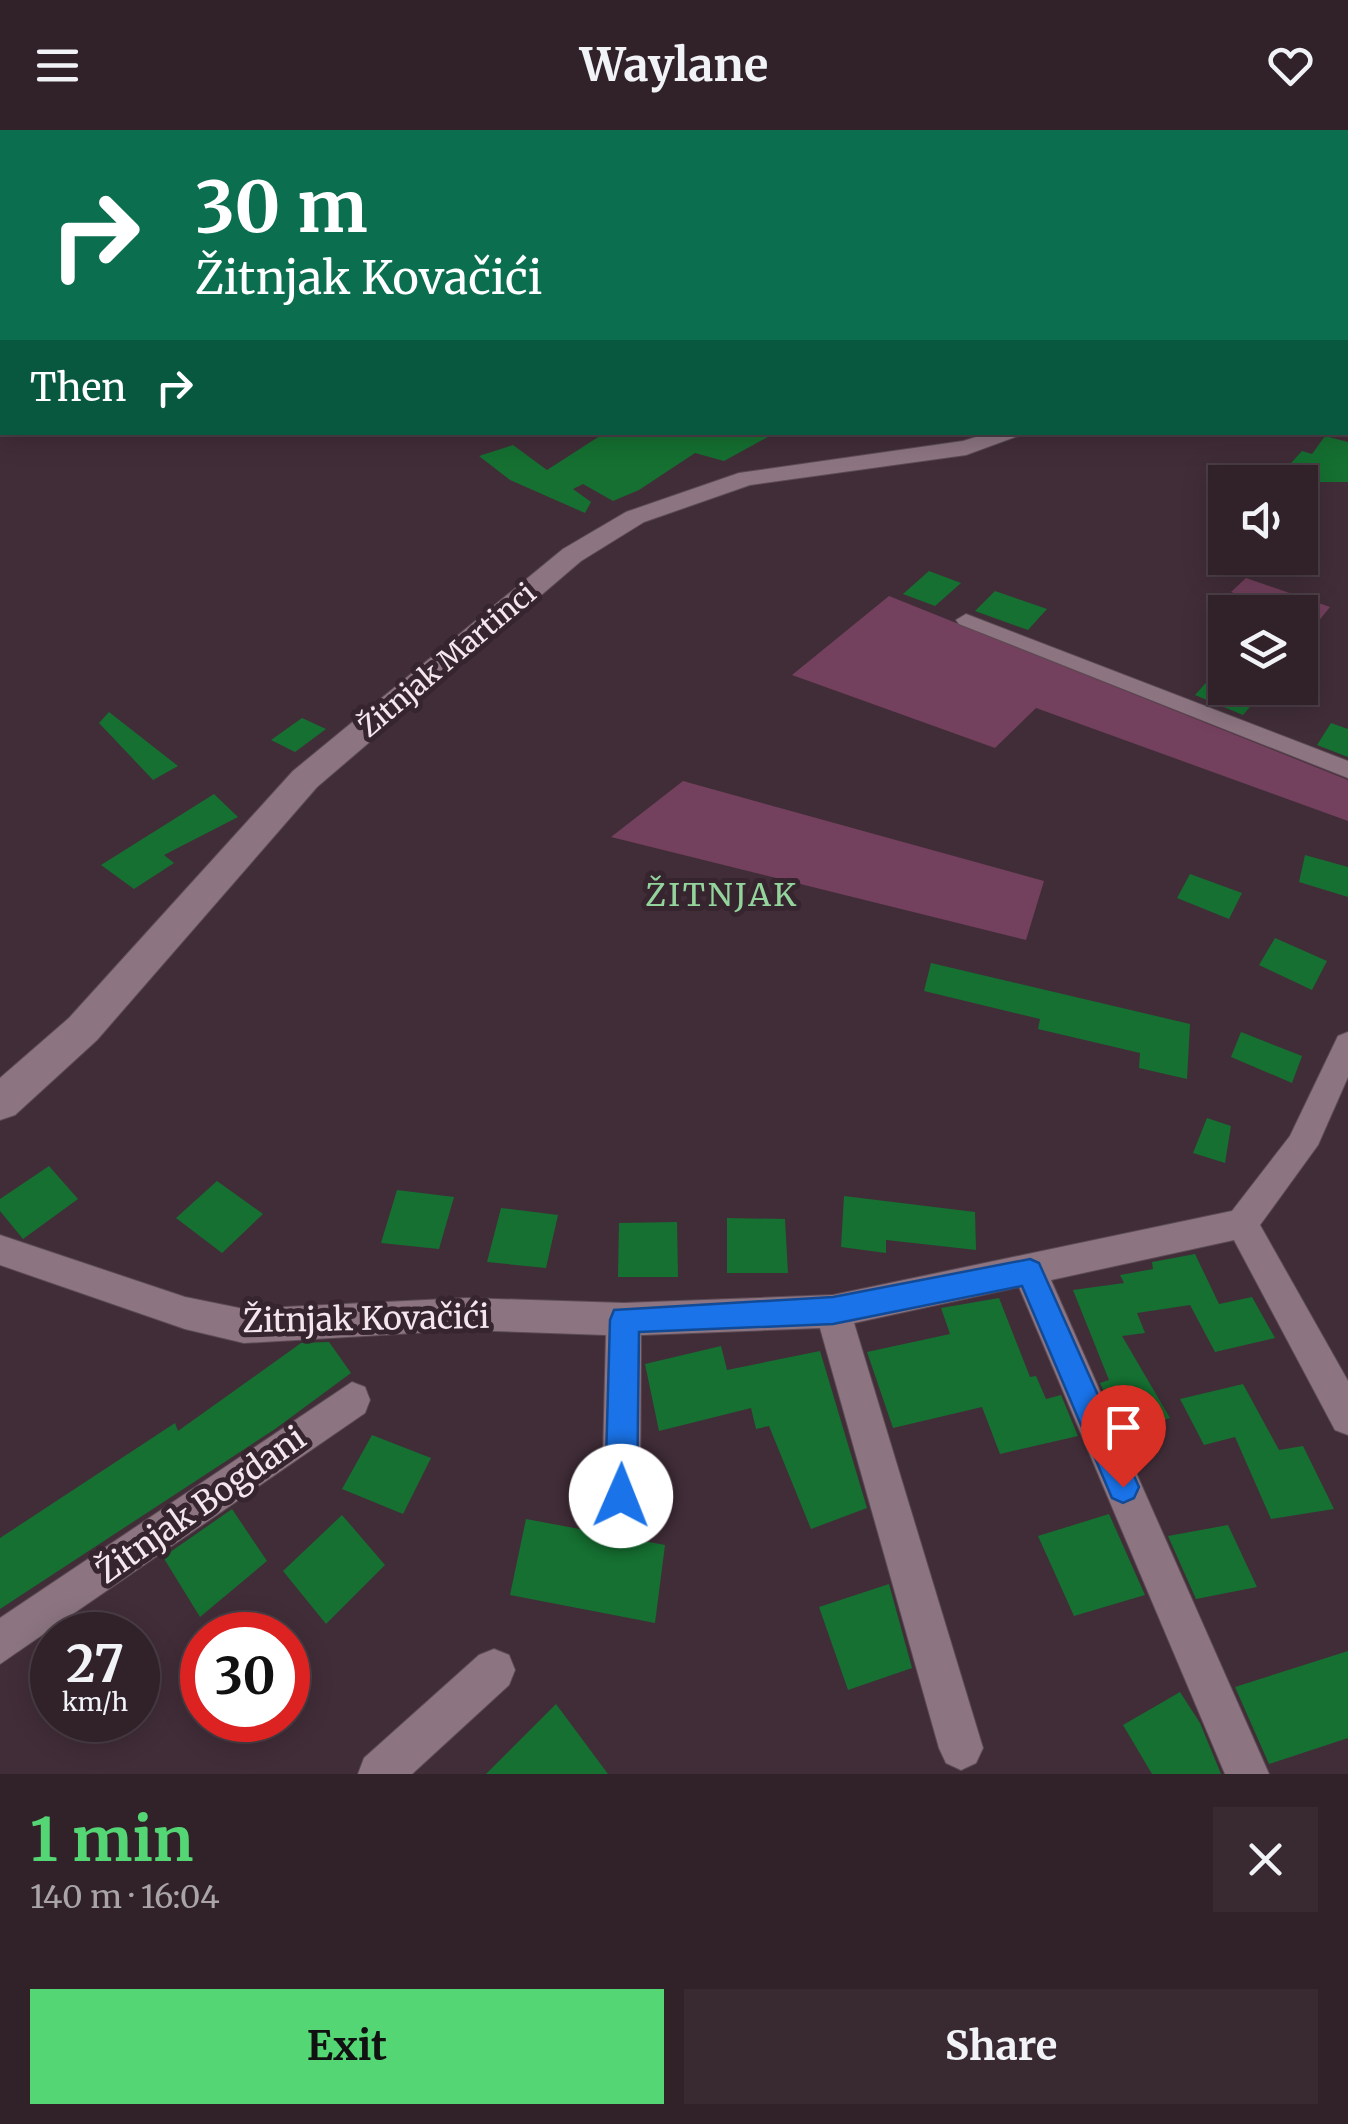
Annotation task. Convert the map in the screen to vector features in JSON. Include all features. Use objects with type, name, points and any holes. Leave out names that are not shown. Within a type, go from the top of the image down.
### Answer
[{"type":"street","name":"Žitnjak Martinci","points":[[0,1103],[83,1029],[305,779],[599,538],[678,499],[748,478],[938,454],[1007,435]]},
{"type":"street","points":[[966,620],[1348,770]]},
{"type":"street","points":[[1348,1044],[1302,1145],[1242,1224],[1348,1417]]},
{"type":"street","name":"Žitnjak Kovačići","points":[[0,1250],[185,1313],[244,1326],[329,1325],[448,1314],[624,1320],[833,1311],[1242,1224]]},
{"type":"street","points":[[1030,1272],[1247,1774]]},
{"type":"street","points":[[833,1311],[961,1748]]},
{"type":"street","points":[[621,1496],[624,1320]]},
{"type":"street","name":"Žitnjak Bogdani","points":[[0,1643],[352,1400]]},
{"type":"street","points":[[380,1774],[494,1670]]},
{"type":"shaded area","points":[[1246,578],[1295,595],[1239,595],[1231,592]]},
{"type":"shaded area","points":[[889,596],[1348,780],[1348,821],[1036,708],[995,748],[792,675]]},
{"type":"shaded area","points":[[1318,603],[1330,607],[1318,622]]},
{"type":"shaded area","points":[[683,781],[1044,881],[1026,940],[611,837]]},
{"type":"building","points":[[601,435],[772,435],[724,461],[695,453],[639,490],[613,501],[583,484],[573,489],[591,502],[585,513],[510,480],[479,456],[513,445],[547,470]]},
{"type":"building","points":[[1325,436],[1348,442],[1348,482],[1318,482],[1318,465],[1289,465],[1302,451],[1312,454]]},
{"type":"building","points":[[929,571],[961,583],[935,606],[903,594]]},
{"type":"building","points":[[995,591],[1047,609],[1028,630],[975,611]]},
{"type":"building","points":[[1208,680],[1208,700],[1195,695]]},
{"type":"building","points":[[1219,705],[1252,705],[1243,715]]},
{"type":"building","points":[[109,712],[178,766],[153,780],[99,723]]},
{"type":"building","points":[[302,718],[326,729],[295,752],[271,740]]},
{"type":"building","points":[[1331,723],[1348,729],[1348,757],[1317,745]]},
{"type":"building","points":[[214,794],[238,817],[164,855],[174,863],[134,889],[101,865]]},
{"type":"building","points":[[1305,855],[1348,867],[1348,897],[1299,882]]},
{"type":"building","points":[[1190,874],[1242,893],[1229,919],[1177,898]]},
{"type":"building","points":[[1275,938],[1327,961],[1312,990],[1259,965]]},
{"type":"building","points":[[931,963],[1190,1024],[1187,1079],[1139,1068],[1140,1053],[1038,1029],[1040,1019],[924,991]]},
{"type":"building","points":[[1241,1032],[1302,1056],[1292,1083],[1231,1057]]},
{"type":"building","points":[[1207,1118],[1231,1126],[1225,1163],[1193,1153]]},
{"type":"building","points":[[49,1166],[78,1199],[23,1239],[0,1211],[0,1199]]},
{"type":"building","points":[[217,1181],[263,1214],[222,1253],[176,1218]]},
{"type":"building","points":[[397,1190],[454,1197],[439,1249],[381,1243]]},
{"type":"building","points":[[844,1196],[975,1212],[976,1250],[886,1240],[886,1253],[841,1247]]},
{"type":"building","points":[[501,1208],[558,1215],[546,1268],[487,1262]]},
{"type":"building","points":[[727,1218],[785,1219],[788,1273],[727,1273]]},
{"type":"building","points":[[677,1222],[678,1277],[618,1277],[619,1223]]},
{"type":"building","points":[[1195,1254],[1219,1304],[1252,1297],[1275,1338],[1215,1352],[1190,1305],[1137,1313],[1145,1333],[1122,1336],[1170,1418],[1122,1432],[1100,1383],[1109,1380],[1073,1290],[1124,1283],[1120,1275],[1153,1269],[1152,1262]]},
{"type":"building","points":[[999,1298],[1030,1377],[1036,1376],[1046,1399],[1061,1395],[1078,1436],[1000,1454],[982,1407],[893,1428],[867,1352],[950,1334],[941,1308]]},
{"type":"building","points":[[329,1342],[351,1373],[275,1429],[0,1609],[0,1538],[175,1423],[178,1431],[301,1343]]},
{"type":"building","points":[[721,1346],[727,1370],[820,1351],[867,1508],[811,1529],[769,1426],[756,1429],[751,1408],[659,1431],[645,1364]]},
{"type":"building","points":[[1243,1384],[1279,1450],[1303,1446],[1334,1509],[1271,1519],[1235,1437],[1204,1445],[1180,1399]]},
{"type":"building","points":[[372,1435],[431,1458],[403,1514],[342,1489]]},
{"type":"building","points":[[232,1509],[267,1561],[206,1612],[197,1612],[163,1557]]},
{"type":"building","points":[[1109,1514],[1145,1595],[1074,1616],[1038,1536]]},
{"type":"building","points":[[342,1515],[385,1565],[326,1624],[283,1571]]},
{"type":"building","points":[[526,1519],[665,1545],[655,1623],[510,1595]]},
{"type":"building","points":[[1228,1525],[1257,1587],[1196,1599],[1168,1536]]},
{"type":"building","points":[[889,1584],[912,1668],[848,1690],[819,1607]]},
{"type":"building","points":[[1348,1651],[1348,1738],[1269,1764],[1235,1687]]},
{"type":"building","points":[[1180,1692],[1200,1723],[1221,1774],[1152,1774],[1123,1725]]},
{"type":"building","points":[[556,1704],[608,1774],[486,1774]]},
{"type":"district","name":"ŽITNJAK","points":[[722,895]]},
{"type":"route","points":[[621,1496],[624,1320],[833,1311],[1030,1272],[1123,1487]]}]
